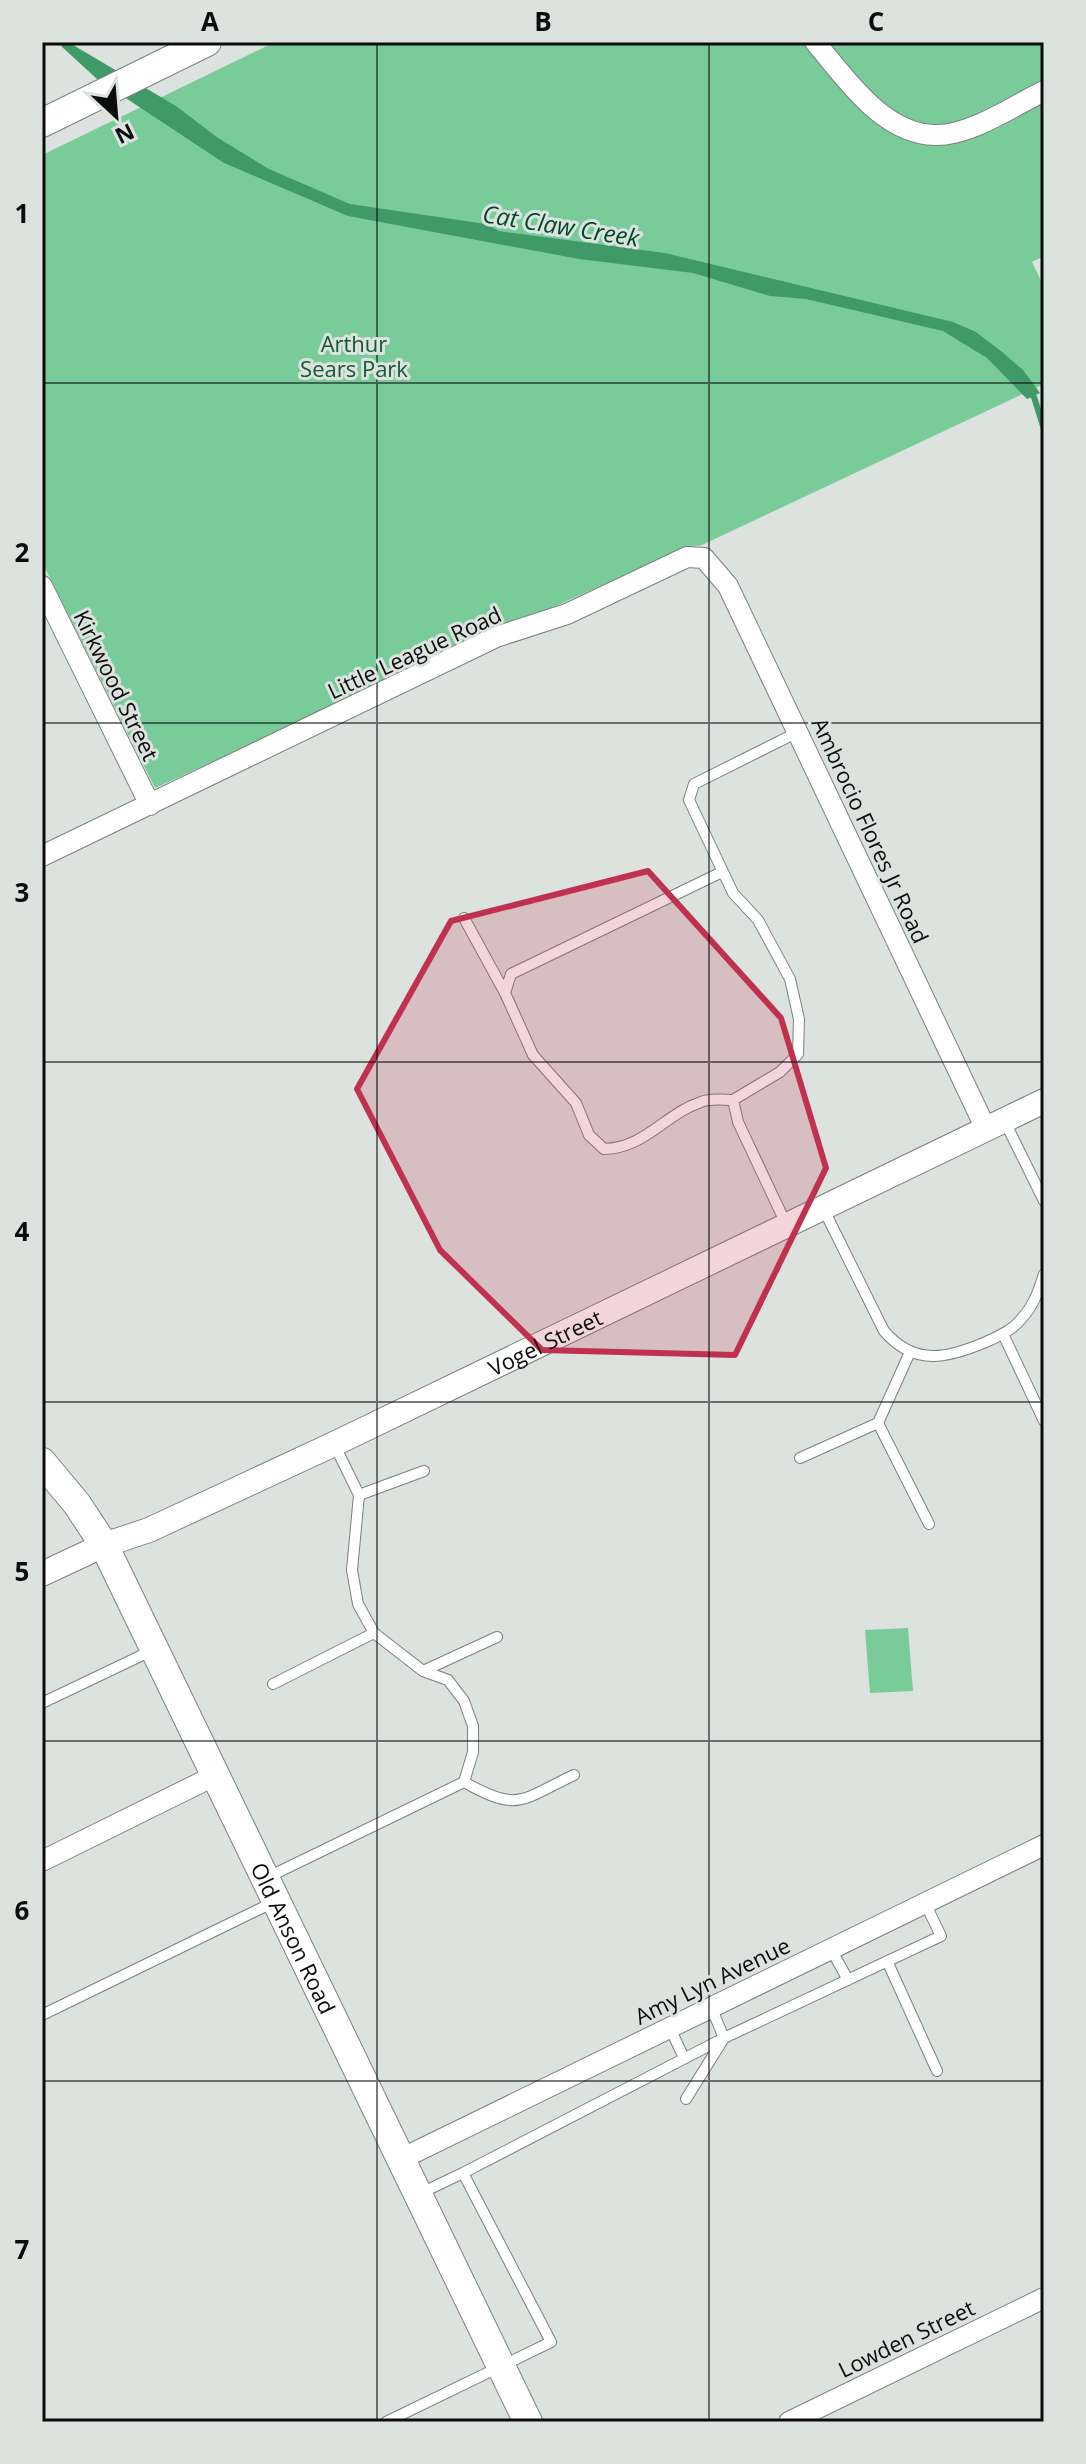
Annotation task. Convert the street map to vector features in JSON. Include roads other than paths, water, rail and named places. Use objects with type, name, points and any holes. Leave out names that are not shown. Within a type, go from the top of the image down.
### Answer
[{"type":"main road","points":[[42,123],[96,96],[163,51],[207,42]]},
{"type":"main road","name":"Old Anson Road","points":[[42,1462],[77,1504],[104,1545],[528,2422]]},
{"type":"street","points":[[815,42],[860,95],[884,116],[934,135],[968,127],[1044,91]]},
{"type":"street","name":"Little League Road","points":[[42,856],[496,637],[567,614],[640,576],[687,557],[704,558]]},
{"type":"street","name":"Ambrocio Flores Jr Road","points":[[704,558],[728,586],[995,1124]]},
{"type":"street","name":"Kirkwood Street","points":[[42,586],[150,805]]},
{"type":"street","name":"Vogel Street","points":[[42,1574],[104,1545],[149,1530],[334,1444],[1044,1101]]},
{"type":"street","points":[[42,1861],[216,1775]]},
{"type":"street","name":"Amy Lyn Avenue","points":[[401,2159],[1044,1845]]},
{"type":"street","name":"Lowden Street","points":[[789,2422],[1044,2298]]},
{"type":"lane","points":[[464,918],[505,993],[533,1055],[576,1103],[589,1135],[604,1149],[622,1148],[657,1131],[677,1113],[704,1100],[733,1100],[780,1072],[798,1054],[799,1019],[790,979],[758,920],[733,893],[689,800],[694,784],[798,732]]},
{"type":"lane","points":[[505,993],[511,974],[722,872]]},
{"type":"lane","points":[[733,1100],[738,1122],[787,1226]]},
{"type":"lane","points":[[995,1124],[1044,1201]]},
{"type":"lane","points":[[823,1208],[884,1331],[896,1345],[910,1352],[948,1358],[1003,1334],[1028,1310],[1044,1274]]},
{"type":"lane","points":[[1003,1334],[1044,1421]]},
{"type":"lane","points":[[800,1458],[878,1423],[910,1352]]},
{"type":"lane","points":[[878,1423],[929,1524]]},
{"type":"lane","points":[[42,2015],[464,1782],[473,1752],[473,1726],[464,1701],[448,1680],[423,1671],[374,1633],[358,1604],[352,1570],[359,1495],[334,1444]]},
{"type":"lane","points":[[359,1495],[424,1471]]},
{"type":"lane","points":[[273,1684],[374,1633]]},
{"type":"lane","points":[[423,1671],[497,1637]]},
{"type":"lane","points":[[42,1703],[155,1650]]},
{"type":"lane","points":[[464,1782],[494,1799],[506,1801],[521,1800],[574,1775]]},
{"type":"lane","points":[[419,2195],[724,2038],[941,1936],[925,1903]]},
{"type":"lane","points":[[831,1949],[848,1980]]},
{"type":"lane","points":[[888,1963],[937,2071]]},
{"type":"lane","points":[[711,2007],[724,2038]]},
{"type":"lane","points":[[670,2028],[684,2058]]},
{"type":"lane","points":[[686,2099],[724,2038]]},
{"type":"lane","points":[[386,2422],[551,2342],[463,2173]]},
{"type":"waterway","name":"Cat Claw Creek","points":[[1027,390],[1034,397],[1044,429]]},
{"type":"park label","name":"Arthur Sears Park","points":[[354,356]]}]
